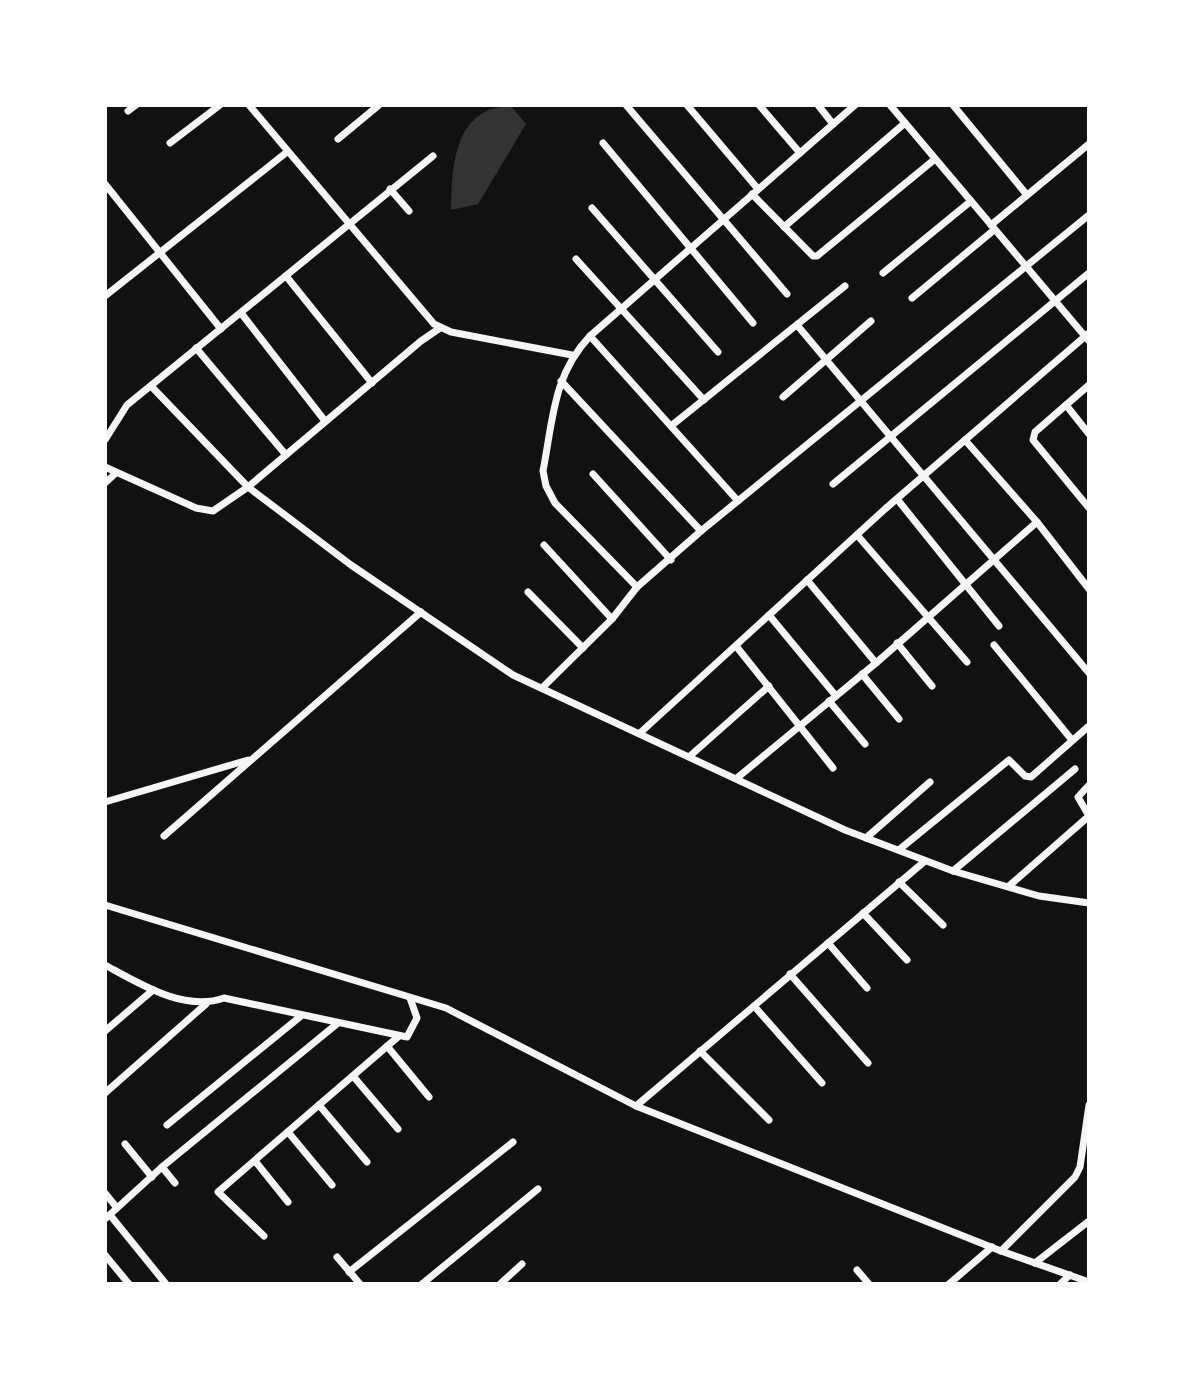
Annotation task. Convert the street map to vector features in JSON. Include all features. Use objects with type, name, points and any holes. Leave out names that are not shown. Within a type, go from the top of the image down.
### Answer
[{"type":"street","points":[[128,111],[136,105]]},
{"type":"street","points":[[170,143],[220,105]]},
{"type":"street","points":[[249,105],[348,225],[440,328],[572,355]]},
{"type":"street","points":[[626,105],[787,294]]},
{"type":"street","points":[[687,105],[784,227],[813,256],[817,256],[935,159]]},
{"type":"street","points":[[759,105],[800,153]]},
{"type":"street","points":[[818,105],[833,124]]},
{"type":"street","points":[[637,587],[555,503],[546,486],[543,471],[561,381],[572,355],[590,336],[855,105]]},
{"type":"street","points":[[640,733],[924,475],[1088,337],[890,105]]},
{"type":"street","points":[[953,105],[1027,195]]},
{"type":"street","points":[[338,139],[376,106]]},
{"type":"street","points":[[784,227],[905,123]]},
{"type":"street","points":[[603,143],[753,323]]},
{"type":"street","points":[[912,298],[1027,195],[1089,144]]},
{"type":"street","points":[[105,296],[287,152]]},
{"type":"street","points":[[105,440],[127,405],[433,156]]},
{"type":"street","points":[[105,184],[221,329]]},
{"type":"street","points":[[390,189],[409,211]]},
{"type":"street","points":[[883,273],[971,201]]},
{"type":"street","points":[[592,208],[718,352]]},
{"type":"street","points":[[542,688],[612,619],[637,587],[701,531],[1089,215]]},
{"type":"street","points":[[576,259],[704,400]]},
{"type":"street","points":[[833,484],[889,435],[1089,273]]},
{"type":"street","points":[[286,276],[372,383]]},
{"type":"street","points":[[671,426],[845,286]]},
{"type":"street","points":[[241,313],[325,421]]},
{"type":"street","points":[[783,397],[872,321]]},
{"type":"street","points":[[797,325],[1089,673]]},
{"type":"street","points":[[105,467],[204,510],[221,507],[248,488],[325,421],[440,328]]},
{"type":"street","points":[[590,336],[738,501]]},
{"type":"street","points":[[196,348],[286,455]]},
{"type":"street","points":[[561,381],[701,531]]},
{"type":"street","points":[[1089,385],[1035,432],[1033,440],[1089,508]]},
{"type":"street","points":[[150,386],[248,488],[513,675],[866,838],[953,871],[1039,896],[1089,903]]},
{"type":"street","points":[[1066,405],[1089,434]]},
{"type":"street","points":[[964,440],[1037,522],[1089,589]]},
{"type":"street","points":[[105,483],[116,473]]},
{"type":"street","points":[[593,474],[671,560]]},
{"type":"street","points":[[897,499],[999,626]]},
{"type":"street","points":[[737,778],[876,663],[926,616],[1037,522]]},
{"type":"street","points":[[857,535],[967,662]]},
{"type":"street","points":[[544,545],[612,619]]},
{"type":"street","points":[[807,580],[876,663]]},
{"type":"street","points":[[528,592],[583,648]]},
{"type":"street","points":[[163,836],[421,612]]},
{"type":"street","points":[[769,615],[865,744]]},
{"type":"street","points":[[897,643],[932,686]]},
{"type":"street","points":[[993,645],[1073,740]]},
{"type":"street","points":[[736,646],[833,768]]},
{"type":"street","points":[[862,674],[899,719]]},
{"type":"street","points":[[690,756],[769,686]]},
{"type":"street","points":[[900,849],[1009,760],[1025,776],[1031,777],[1089,726]]},
{"type":"street","points":[[105,802],[252,759]]},
{"type":"street","points":[[953,871],[1075,769]]},
{"type":"street","points":[[866,838],[930,782]]},
{"type":"street","points":[[1009,886],[1088,816],[1078,797],[1089,785]]},
{"type":"street","points":[[636,1107],[925,861]]},
{"type":"street","points":[[899,882],[943,925]]},
{"type":"street","points":[[105,905],[446,1008],[636,1107],[1001,1251],[1089,1282]]},
{"type":"street","points":[[863,913],[907,960]]},
{"type":"street","points":[[828,943],[867,988]]},
{"type":"street","points":[[105,965],[153,990],[205,1004]]},
{"type":"street","points":[[790,974],[868,1063]]},
{"type":"street","points":[[105,1031],[153,990]]},
{"type":"street","points":[[105,1093],[205,1004],[224,998],[407,1037],[417,1018],[410,998]]},
{"type":"street","points":[[754,1006],[822,1083]]},
{"type":"street","points":[[167,1125],[301,1016]]},
{"type":"street","points":[[166,1284],[107,1217],[162,1167],[338,1023]]},
{"type":"street","points":[[264,1237],[218,1192],[399,1036]]},
{"type":"street","points":[[387,1046],[429,1097]]},
{"type":"street","points":[[700,1051],[769,1120]]},
{"type":"street","points":[[353,1076],[398,1129]]},
{"type":"street","points":[[319,1104],[367,1162]]},
{"type":"street","points":[[1001,1251],[1075,1177],[1080,1167],[1089,1105]]},
{"type":"street","points":[[288,1132],[332,1185]]},
{"type":"street","points":[[349,1272],[513,1142]]},
{"type":"street","points":[[125,1144],[152,1177]]},
{"type":"street","points":[[255,1161],[288,1202]]},
{"type":"street","points":[[162,1167],[176,1183]]},
{"type":"street","points":[[422,1284],[538,1189]]},
{"type":"street","points":[[105,1193],[117,1208]]},
{"type":"street","points":[[1035,1263],[1089,1221]]},
{"type":"street","points":[[949,1284],[992,1247]]},
{"type":"street","points":[[105,1255],[129,1284]]},
{"type":"street","points":[[337,1258],[360,1284]]},
{"type":"street","points":[[500,1284],[522,1265]]},
{"type":"street","points":[[857,1270],[869,1284]]},
{"type":"street","points":[[1060,1284],[1070,1275]]},
{"type":"shaded area","points":[[511,106],[526,124],[478,204],[451,210],[457,153],[468,127],[477,117],[489,110]]}]
